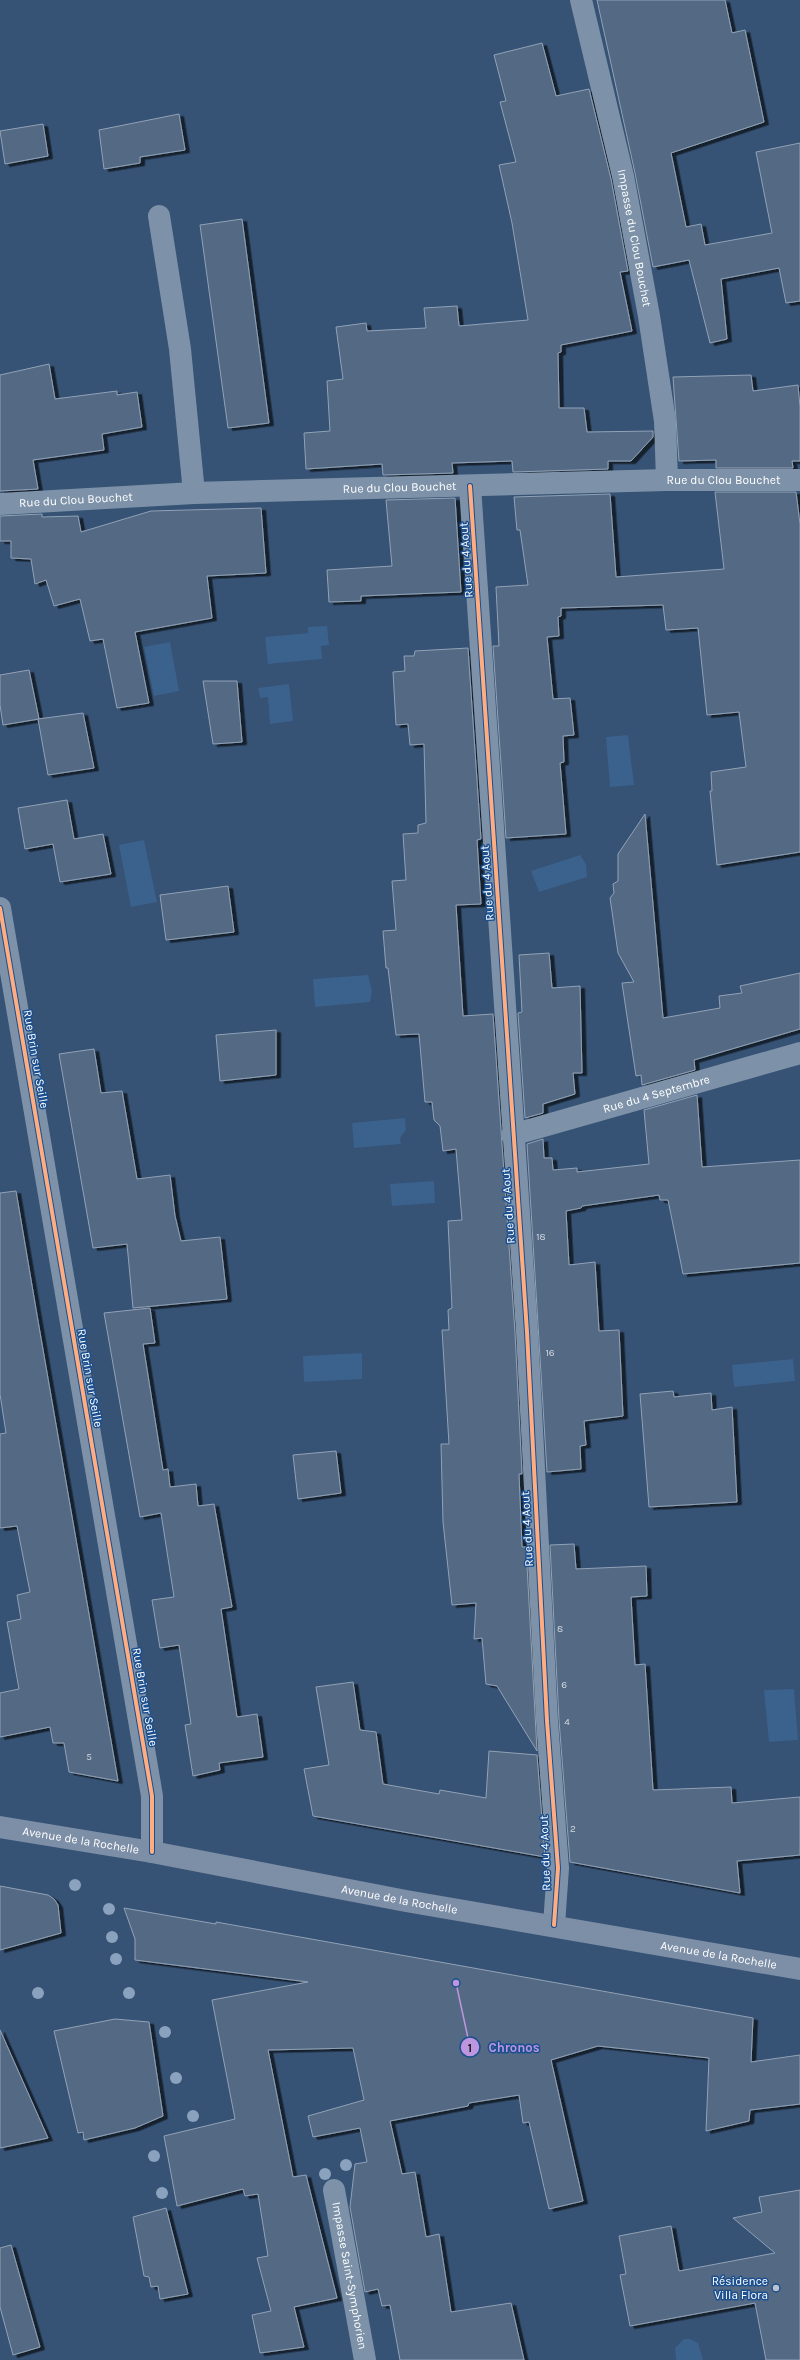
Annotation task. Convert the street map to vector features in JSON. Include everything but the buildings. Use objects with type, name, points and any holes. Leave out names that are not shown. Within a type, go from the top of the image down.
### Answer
[{"type":"main road","name":"Avenue de la Rochelle","points":[[0,1827],[152,1852],[406,1900],[800,1969]]},
{"type":"street","name":"Impasse du Clou Bouchet","points":[[581,0],[623,176],[649,316],[665,421],[667,480]]},
{"type":"street","points":[[160,216],[180,349],[194,492]]},
{"type":"street","name":"Rue du Clou Bouchet","points":[[0,504],[194,492],[667,480],[800,480]]},
{"type":"street","name":"Rue du 4 Aout","points":[[470,486],[512,1135],[527,1332],[547,1721],[558,1868],[554,1925]]},
{"type":"street","name":"Rue Brin sur Seille","points":[[0,908],[152,1796],[152,1852]]},
{"type":"street","name":"Rue du 4 Septembre","points":[[512,1135],[800,1053]]},
{"type":"street","name":"Impasse Saint-Symphorien","points":[[334,2190],[365,2360]]},
{"type":"water","points":[[327,626],[329,645],[321,646],[322,659],[268,664],[265,637],[308,633],[308,627]]},
{"type":"water","points":[[170,642],[179,691],[154,696],[144,647]]},
{"type":"water","points":[[289,684],[293,721],[270,724],[268,697],[260,698],[258,688]]},
{"type":"water","points":[[628,735],[634,785],[610,787],[606,737]]},
{"type":"water","points":[[144,840],[157,902],[131,907],[119,845]]},
{"type":"water","points":[[580,855],[586,864],[587,877],[539,892],[531,871]]},
{"type":"water","points":[[368,975],[372,990],[370,1002],[315,1007],[313,979]]},
{"type":"water","points":[[405,1118],[406,1130],[400,1138],[401,1144],[354,1148],[352,1123]]},
{"type":"water","points":[[434,1181],[435,1203],[392,1206],[390,1184]]},
{"type":"water","points":[[362,1353],[362,1379],[304,1382],[303,1356]]},
{"type":"water","points":[[793,1359],[795,1381],[734,1387],[732,1365]]},
{"type":"water","points":[[794,1689],[798,1740],[769,1742],[764,1690]]},
{"type":"water","points":[[684,2339],[690,2339],[698,2343],[703,2360],[676,2360],[675,2348]]},
{"type":"cycle path","points":[[470,486],[527,1332],[547,1721],[558,1868],[554,1925]]},
{"type":"cycle path","points":[[0,908],[152,1796],[152,1852]]},
{"type":"place","name":"Chronos","points":[[456,1983]]},
{"type":"place","name":"Résidence Villa Flora","points":[[776,2288]]}]
